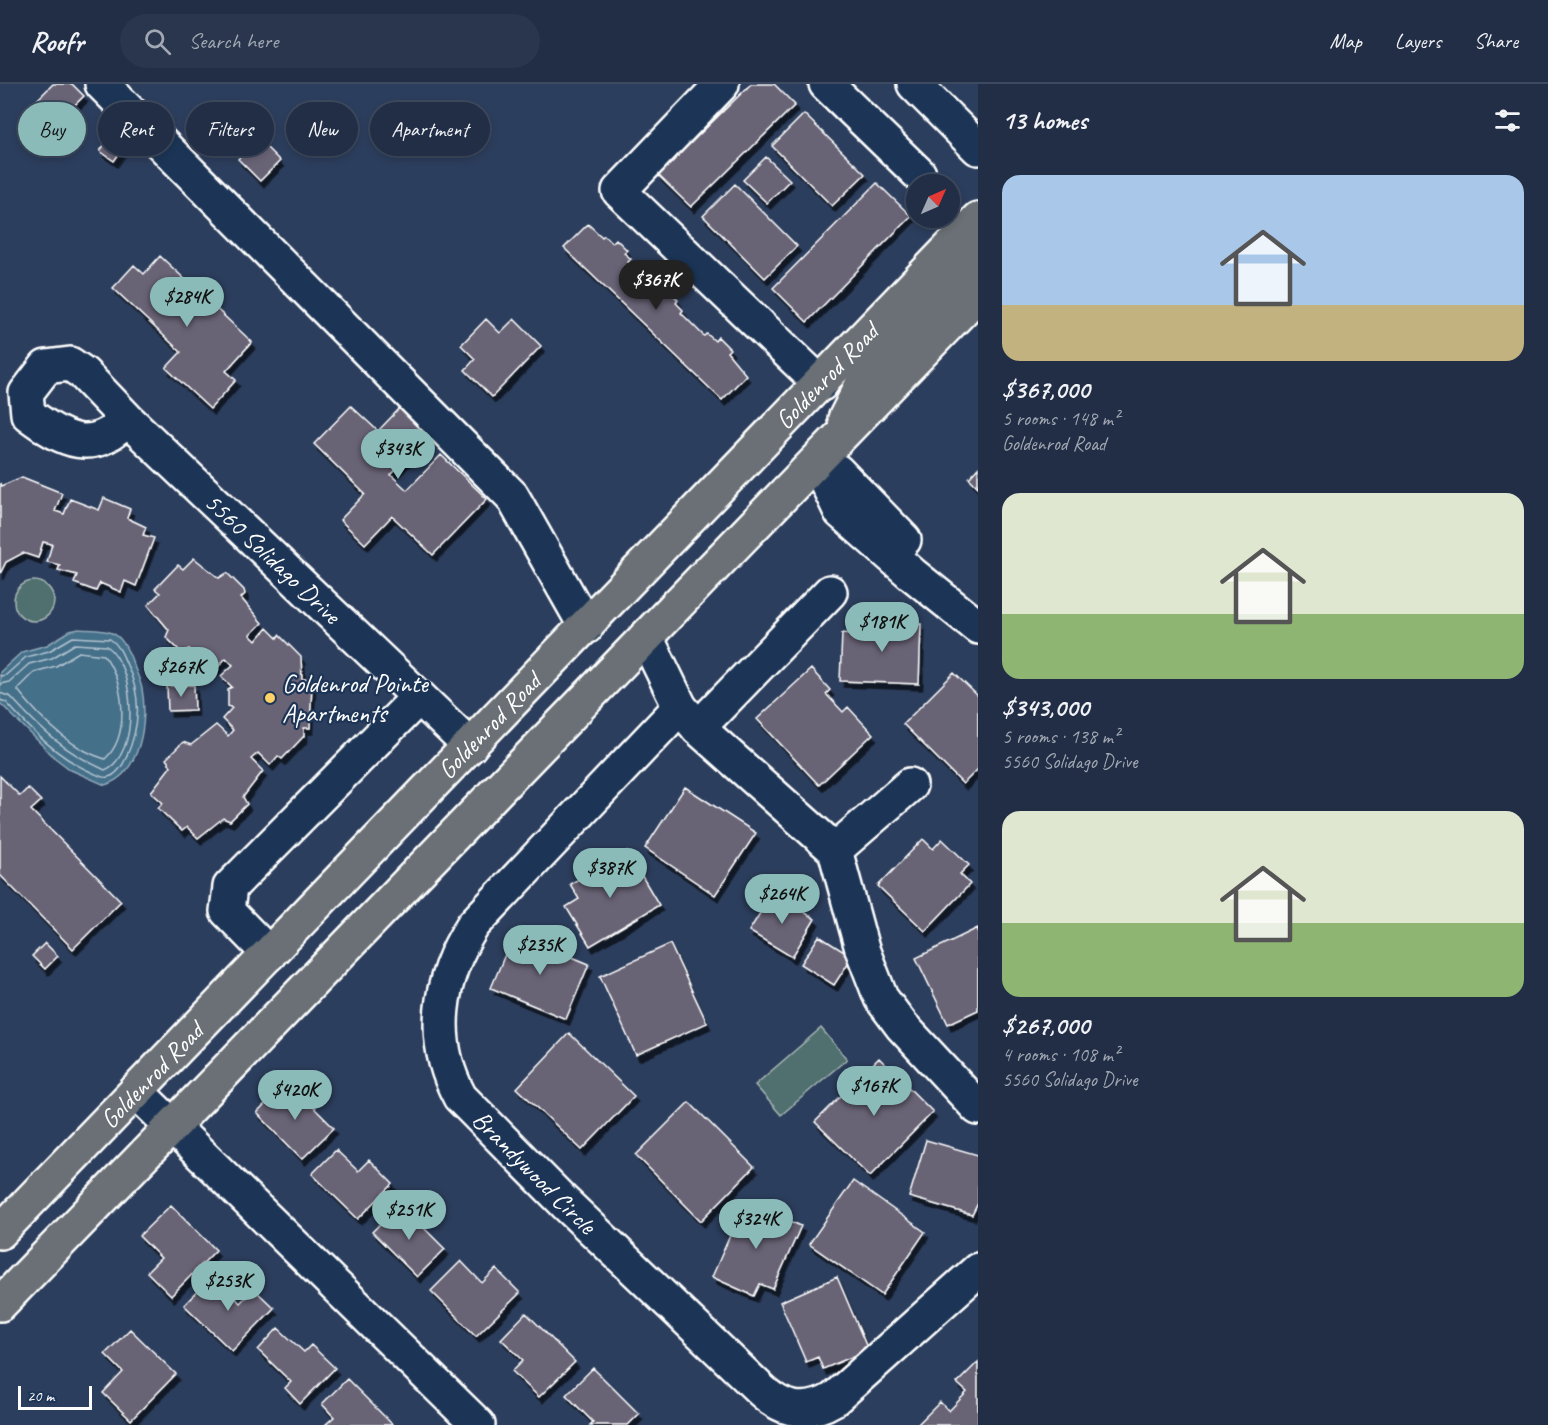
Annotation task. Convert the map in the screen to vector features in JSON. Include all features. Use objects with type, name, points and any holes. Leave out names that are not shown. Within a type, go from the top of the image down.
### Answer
[{"type":"main road","name":"Goldenrod Road","points":[[0,1232],[978,219]]},
{"type":"main road","points":[[824,455],[870,369],[978,259]]},
{"type":"main road","name":"Goldenrod Road","points":[[0,1304],[978,294]]},
{"type":"main road","points":[[646,637],[645,610],[649,590],[793,442],[820,384]]},
{"type":"main road","points":[[0,1245],[76,1154]]},
{"type":"street","points":[[102,84],[512,496],[586,627]]},
{"type":"street","points":[[722,84],[619,191],[820,384]]},
{"type":"street","points":[[826,84],[919,174]]},
{"type":"street","points":[[914,84],[978,148]]},
{"type":"street","name":"5560 Solidago Drive","points":[[127,419],[470,746]]},
{"type":"street","points":[[824,455],[978,617]]},
{"type":"street","points":[[824,455],[841,512],[978,627]]},
{"type":"street","name":"Brandywood Circle","points":[[830,592],[689,718],[644,746],[473,925],[461,944],[446,979],[440,1012],[442,1046],[448,1076],[460,1097],[708,1341],[775,1402],[791,1408],[820,1407],[834,1399],[978,1270]]},
{"type":"street","points":[[646,637],[689,718],[835,850],[862,949],[881,998],[902,1026],[975,1097]]},
{"type":"street","points":[[269,954],[227,912],[230,887],[419,697]]},
{"type":"street","points":[[835,850],[910,785]]},
{"type":"street","points":[[136,1091],[478,1425]]},
{"type":"green space","points":[[34,581],[42,582],[48,587],[53,593],[53,609],[48,615],[42,620],[34,621],[26,620],[20,615],[15,609],[14,601],[15,593],[20,587],[26,582]]},
{"type":"green space","points":[[821,1028],[847,1059],[781,1115],[755,1085]]},
{"type":"water","points":[[79,629],[104,631],[119,637],[129,655],[142,689],[144,716],[134,758],[127,770],[117,779],[105,785],[71,770],[55,758],[0,703],[0,672],[22,652],[47,645],[70,631]]},
{"type":"building","points":[[53,84],[72,84],[84,96],[78,102],[35,102]]},
{"type":"building","points":[[751,84],[774,84],[795,105],[691,207],[658,175]]},
{"type":"building","points":[[804,114],[865,174],[832,206],[772,146]]},
{"type":"building","points":[[274,155],[280,161],[260,181],[238,159],[241,156]]},
{"type":"building","points":[[107,156],[118,156],[114,161]]},
{"type":"building","points":[[766,157],[790,180],[767,203],[743,180]]},
{"type":"building","points":[[877,183],[906,211],[906,221],[807,322],[773,288]]},
{"type":"building","points":[[735,184],[797,246],[765,278],[703,216]]},
{"type":"building","points":[[588,224],[612,243],[616,239],[627,250],[624,253],[631,259],[628,262],[653,287],[655,284],[663,291],[667,288],[678,300],[676,303],[683,310],[681,313],[704,336],[707,334],[715,341],[718,337],[730,349],[727,352],[746,375],[722,400],[564,248]]},
{"type":"building","points":[[160,256],[252,342],[226,371],[236,380],[210,409],[166,368],[181,352],[113,288],[134,265],[144,274]]},
{"type":"building","points":[[486,319],[500,333],[514,319],[541,346],[492,397],[465,370],[475,359],[461,345]]},
{"type":"building","points":[[351,406],[378,431],[401,407],[430,435],[391,475],[407,490],[441,455],[487,499],[433,555],[392,516],[365,544],[340,520],[365,494],[314,444]]},
{"type":"building","points":[[978,468],[978,487],[969,478]]},
{"type":"building","points":[[22,477],[62,493],[55,511],[64,514],[70,499],[99,510],[104,498],[130,509],[127,518],[146,527],[143,535],[154,538],[136,586],[125,581],[121,592],[100,583],[96,591],[74,583],[77,575],[58,570],[60,565],[47,562],[52,544],[43,542],[38,558],[23,553],[6,562],[0,574],[0,483],[1,486]]},
{"type":"building","name":"Goldenrod Pointe Apartments","points":[[194,558],[219,578],[227,573],[244,590],[245,594],[241,598],[262,623],[250,635],[256,641],[267,628],[277,638],[279,635],[301,657],[302,679],[308,679],[312,683],[310,728],[304,728],[304,736],[282,759],[278,756],[270,765],[258,753],[251,759],[263,771],[243,797],[247,804],[230,821],[223,818],[198,838],[187,827],[182,831],[158,808],[163,803],[151,792],[171,766],[166,759],[183,742],[191,745],[216,725],[228,736],[233,730],[222,719],[232,708],[228,706],[228,689],[232,687],[221,676],[233,665],[226,658],[215,669],[206,661],[204,663],[189,649],[182,653],[166,637],[169,630],[148,605],[160,593],[155,589],[178,565],[183,569]]},
{"type":"building","points":[[855,621],[921,624],[919,684],[840,681],[842,633],[855,634]]},
{"type":"building","points":[[811,669],[830,690],[826,694],[843,712],[848,707],[873,734],[819,785],[757,719]]},
{"type":"building","points":[[954,673],[978,696],[978,769],[963,784],[903,724]]},
{"type":"building","points":[[194,685],[195,710],[168,711],[167,686]]},
{"type":"building","points":[[0,776],[20,796],[28,788],[41,801],[31,810],[121,901],[73,949],[0,875]]},
{"type":"building","points":[[685,787],[756,833],[715,895],[645,848]]},
{"type":"building","points":[[923,839],[933,849],[942,839],[969,865],[960,874],[970,884],[925,931],[878,886]]},
{"type":"building","points":[[627,851],[659,905],[590,946],[566,907],[579,899],[570,884]]},
{"type":"building","points":[[773,892],[815,919],[792,957],[749,931]]},
{"type":"building","points":[[978,928],[978,1010],[948,1024],[916,958]]},
{"type":"building","points":[[514,933],[589,964],[566,1019],[491,988]]},
{"type":"building","points":[[819,936],[852,957],[834,985],[801,964]]},
{"type":"building","points":[[45,943],[58,956],[45,969],[32,956]]},
{"type":"building","points":[[670,944],[707,1023],[636,1055],[600,976]]},
{"type":"building","points":[[569,1033],[634,1096],[582,1150],[517,1088]]},
{"type":"building","points":[[879,1058],[933,1112],[870,1176],[815,1122]]},
{"type":"building","points":[[288,1082],[334,1128],[302,1159],[257,1113]]},
{"type":"building","points":[[689,1102],[754,1167],[701,1221],[636,1155]]},
{"type":"building","points":[[926,1140],[978,1155],[978,1203],[972,1215],[909,1197]]},
{"type":"building","points":[[336,1150],[358,1171],[369,1160],[393,1184],[358,1219],[312,1174]]},
{"type":"building","points":[[853,1181],[925,1232],[882,1295],[809,1244]]},
{"type":"building","points":[[745,1201],[801,1226],[773,1289],[760,1284],[754,1296],[712,1277]]},
{"type":"building","points":[[400,1204],[445,1249],[417,1277],[372,1232]]},
{"type":"building","points":[[171,1205],[216,1250],[171,1296],[147,1272],[161,1258],[139,1236]]},
{"type":"building","points":[[461,1261],[482,1283],[496,1269],[520,1293],[476,1336],[431,1291]]},
{"type":"building","points":[[213,1275],[240,1303],[254,1289],[274,1308],[232,1351],[184,1305]]},
{"type":"building","points":[[837,1277],[868,1350],[823,1369],[818,1357],[806,1362],[780,1302]]},
{"type":"building","points":[[526,1313],[575,1362],[539,1397],[512,1371],[523,1360],[501,1339]]},
{"type":"building","points":[[278,1328],[304,1352],[311,1345],[335,1368],[300,1404],[285,1388],[291,1382],[258,1350]]},
{"type":"building","points":[[130,1329],[176,1374],[131,1420],[103,1393],[123,1372],[105,1354]]},
{"type":"building","points":[[978,1362],[978,1425],[917,1425],[940,1402],[949,1411],[967,1392],[957,1383]]},
{"type":"building","points":[[593,1368],[639,1414],[628,1425],[590,1425],[593,1422],[566,1395]]},
{"type":"building","points":[[347,1379],[392,1425],[325,1425],[334,1417],[322,1404]]},
{"type":"place","name":"Goldenrod Pointe Apartments","points":[[270,698]]}]
